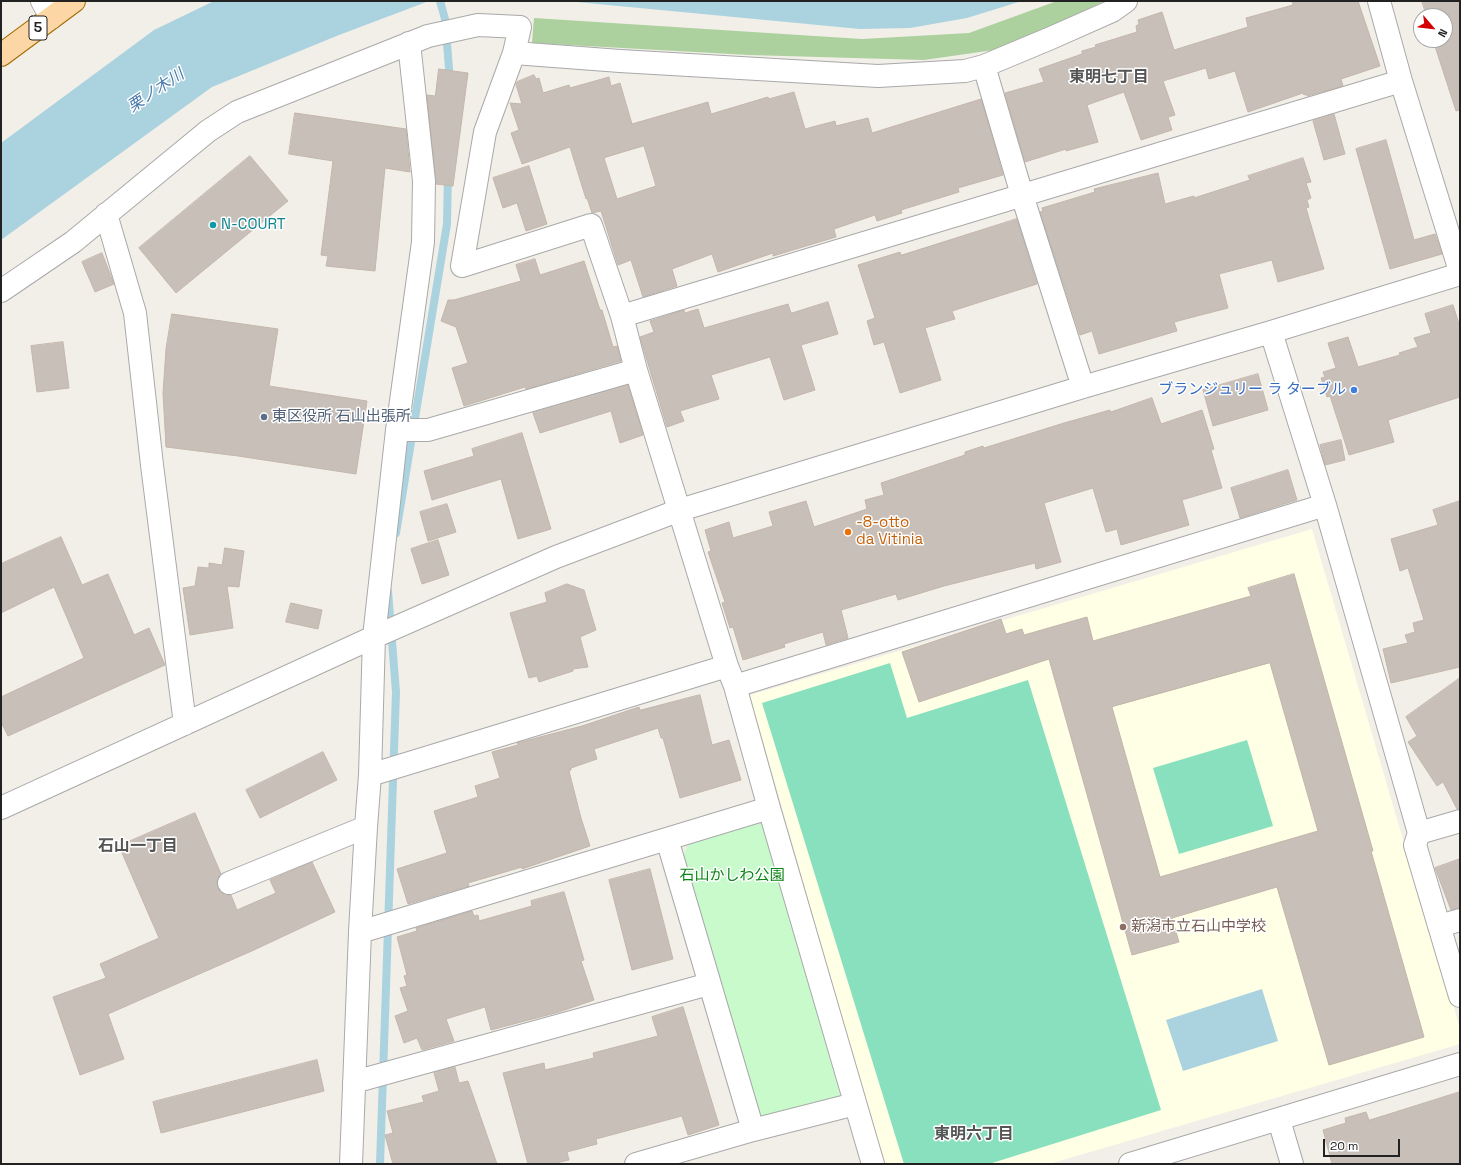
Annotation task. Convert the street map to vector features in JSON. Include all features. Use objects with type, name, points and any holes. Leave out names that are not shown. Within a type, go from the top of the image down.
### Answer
[{"type":"main road","name":"5","points":[[1,55],[47,9],[74,1]]},
{"type":"street","points":[[514,53],[620,61],[878,76],[965,71],[984,66],[1112,11],[1126,1]]},
{"type":"street","points":[[1379,1],[1401,81],[1460,271]]},
{"type":"street","points":[[1,291],[73,242],[208,130],[237,112],[409,42],[428,36],[478,25],[520,27],[514,53],[485,132],[462,266],[591,224],[622,316],[636,370],[734,686],[873,1164]]},
{"type":"street","points":[[351,1164],[360,932],[370,775],[374,637],[397,430],[423,242],[424,181],[409,42]]},
{"type":"street","points":[[984,66],[1022,195],[1083,387]]},
{"type":"street","points":[[622,316],[1401,81]]},
{"type":"street","points":[[106,214],[135,313],[152,465],[185,724]]},
{"type":"street","points":[[1,808],[374,637],[556,557],[680,510],[1460,274]]},
{"type":"street","points":[[1271,332],[1325,505],[1419,833],[1415,845],[1460,996]]},
{"type":"street","points":[[397,430],[428,430],[636,370]]},
{"type":"street","points":[[734,686],[1325,505]]},
{"type":"street","points":[[370,775],[727,666]]},
{"type":"street","points":[[360,932],[769,808]]},
{"type":"street","points":[[1419,833],[1460,821]]},
{"type":"street","points":[[229,883],[366,827]]},
{"type":"street","points":[[667,839],[753,1130]]},
{"type":"street","points":[[1439,926],[1460,920]]},
{"type":"street","points":[[354,1082],[709,984]]},
{"type":"street","points":[[1130,1164],[1460,1064]]},
{"type":"street","points":[[646,1163],[753,1130],[855,1104]]},
{"type":"street","points":[[1278,1120],[1292,1164]]},
{"type":"shaded area","name":"新潟市立石山中学校","points":[[1312,529],[1460,1028],[1460,1044],[1049,1164],[884,1164],[750,695]]},
{"type":"green space","points":[[1057,1],[1104,1],[1044,30],[994,50],[924,60],[749,55],[532,43],[534,18],[862,39],[969,33]]},
{"type":"green space","points":[[890,663],[907,718],[1028,680],[1161,1110],[989,1164],[904,1164],[762,703]]},
{"type":"green space","points":[[1247,740],[1273,826],[1179,854],[1153,768]]},
{"type":"green space","name":"石山かしわ公園","points":[[763,819],[841,1099],[759,1121],[681,862],[688,844]]},
{"type":"water","name":"栗ノ木川","points":[[214,1],[429,1],[339,35],[212,87],[1,240],[1,143],[154,30]]},
{"type":"water","points":[[566,1],[1022,1],[967,18],[910,28],[860,29]]},
{"type":"water","points":[[1262,989],[1278,1041],[1183,1071],[1166,1020]]},
{"type":"building","points":[[1292,1],[1358,1],[1380,66],[1341,79],[1343,86],[1307,96],[1303,93],[1248,112],[1235,71],[1209,79],[1206,68],[1163,81],[1175,115],[1168,117],[1172,130],[1141,140],[1124,92],[1087,105],[1098,142],[1066,151],[1066,149],[1025,162],[1005,93],[1044,82],[1039,69],[1082,54],[1082,51],[1096,47],[1095,45],[1137,32],[1136,26],[1139,24],[1138,20],[1162,12],[1174,50],[1248,27],[1246,18],[1293,5]]},
{"type":"building","points":[[1422,1],[1460,1],[1460,110],[1456,111],[1436,48],[1453,48],[1453,8],[1424,8]]},
{"type":"building","points":[[439,69],[468,73],[453,186],[436,184],[427,95],[435,96]]},
{"type":"building","points":[[534,75],[536,79],[539,78],[543,93],[569,85],[570,88],[609,77],[611,86],[620,83],[632,124],[708,102],[711,114],[768,97],[769,99],[794,92],[805,129],[835,121],[836,126],[868,118],[872,133],[981,99],[1003,175],[958,188],[959,192],[901,210],[902,213],[877,221],[875,215],[834,229],[836,237],[773,256],[773,253],[718,272],[712,254],[672,269],[677,286],[643,297],[631,260],[618,265],[601,211],[592,213],[587,198],[586,199],[570,147],[522,164],[511,133],[519,130],[510,103],[522,104],[516,85],[517,82]],"holes":[[[644,146],[656,186],[617,199],[604,158]]]},
{"type":"building","points":[[295,113],[406,129],[410,172],[385,168],[375,271],[326,266],[328,256],[321,255],[333,161],[289,154]]},
{"type":"building","points":[[1334,114],[1345,154],[1324,160],[1313,121]]},
{"type":"building","points":[[1386,140],[1414,240],[1435,234],[1442,254],[1390,269],[1356,149]]},
{"type":"building","name":"N-COURT","points":[[250,156],[288,201],[176,293],[139,248]]},
{"type":"building","points":[[1303,158],[1311,182],[1306,183],[1311,198],[1307,200],[1309,207],[1306,208],[1324,269],[1278,282],[1272,260],[1219,274],[1228,308],[1174,322],[1177,331],[1099,354],[1092,331],[1080,335],[1040,212],[1043,211],[1042,208],[1095,192],[1094,189],[1158,173],[1165,204],[1194,196],[1194,198],[1250,180],[1248,176]]},
{"type":"building","points":[[529,166],[547,224],[526,231],[517,203],[503,208],[493,178]]},
{"type":"building","points":[[1017,219],[1037,284],[952,311],[955,319],[925,328],[941,380],[900,393],[884,342],[874,345],[867,321],[875,318],[858,265],[900,252],[901,255]]},
{"type":"building","points":[[102,253],[114,284],[95,292],[82,262]]},
{"type":"building","points":[[535,259],[540,275],[584,261],[600,310],[602,310],[613,347],[617,346],[621,361],[526,389],[525,387],[464,406],[452,368],[468,363],[456,327],[441,321],[448,300],[454,300],[521,281],[516,265]]},
{"type":"building","points":[[828,302],[838,334],[801,345],[815,390],[784,400],[770,357],[711,375],[719,399],[680,411],[684,421],[667,427],[640,337],[654,332],[650,321],[684,310],[685,313],[698,309],[704,328],[788,304],[791,313]]},
{"type":"building","points":[[1453,305],[1460,327],[1460,397],[1388,420],[1394,442],[1349,455],[1330,396],[1327,397],[1321,378],[1325,377],[1323,372],[1336,368],[1328,343],[1348,337],[1358,367],[1400,355],[1399,353],[1418,347],[1414,338],[1431,333],[1425,314]]},
{"type":"building","name":"東区役所 石山出張所","points":[[172,314],[278,329],[269,386],[367,401],[356,474],[238,456],[166,447],[163,393],[166,349]]},
{"type":"building","points":[[63,342],[69,388],[37,392],[31,346]]},
{"type":"building","points":[[1258,374],[1268,410],[1213,426],[1203,390]]},
{"type":"building","points":[[628,385],[643,435],[620,443],[611,411],[540,433],[533,413]]},
{"type":"building","points":[[1152,398],[1161,424],[1202,410],[1214,449],[1211,450],[1222,488],[1182,500],[1189,525],[1121,545],[1117,529],[1106,532],[1093,488],[1044,503],[1061,562],[1036,569],[1035,563],[944,586],[898,600],[896,594],[841,610],[848,638],[826,645],[823,632],[784,644],[785,647],[743,660],[733,627],[730,628],[722,603],[725,602],[708,552],[711,551],[705,530],[729,522],[733,538],[773,526],[769,512],[806,501],[814,527],[867,509],[865,500],[884,495],[881,483],[965,455],[965,452],[983,446],[984,448],[1064,423],[1110,410],[1110,412]]},
{"type":"building","points":[[522,433],[551,529],[518,539],[501,479],[432,500],[424,471],[474,456],[472,449]]},
{"type":"building","points":[[1341,440],[1345,460],[1325,465],[1320,445]]},
{"type":"building","points":[[1288,470],[1297,500],[1240,518],[1231,488]]},
{"type":"building","points":[[1460,501],[1460,667],[1391,683],[1383,649],[1408,643],[1405,635],[1415,632],[1413,623],[1424,620],[1408,568],[1400,571],[1391,539],[1438,525],[1433,510]]},
{"type":"building","points":[[447,504],[456,532],[428,541],[420,512]]},
{"type":"building","points":[[61,537],[82,585],[108,574],[134,635],[149,628],[165,665],[8,736],[1,722],[1,697],[84,658],[54,587],[1,613],[1,564]]},
{"type":"building","points":[[438,540],[449,575],[422,584],[411,549]]},
{"type":"building","points":[[225,548],[244,551],[239,587],[227,586],[233,628],[190,635],[183,588],[195,586],[198,567],[209,568],[209,563],[222,565]]},
{"type":"building","points":[[1294,574],[1424,1037],[1329,1065],[1277,887],[1172,918],[1179,942],[1132,955],[1049,659],[919,702],[902,652],[1001,619],[1006,634],[1022,629],[1024,635],[1087,617],[1093,641],[1251,596],[1248,588]],"holes":[[[1270,663],[1318,831],[1160,877],[1112,707]]]},
{"type":"building","points":[[567,584],[584,590],[596,630],[580,637],[588,667],[573,669],[573,671],[539,682],[537,676],[529,678],[510,613],[547,602],[545,593]]},
{"type":"building","points":[[291,603],[322,610],[318,629],[286,622]]},
{"type":"building","points":[[1460,678],[1460,809],[1457,809],[1443,782],[1437,786],[1408,742],[1417,736],[1406,717]]},
{"type":"building","points":[[700,695],[712,745],[729,740],[741,780],[680,798],[663,738],[661,738],[658,728],[594,749],[597,759],[571,768],[569,771],[590,846],[522,869],[522,867],[468,883],[469,886],[408,904],[397,869],[447,853],[434,811],[478,797],[475,786],[500,778],[492,752],[518,745],[517,743],[582,726],[639,707],[640,710]]},
{"type":"building","points":[[323,752],[337,780],[260,818],[246,790]]},
{"type":"building","points":[[195,813],[221,874],[217,881],[218,888],[222,893],[231,895],[237,910],[276,893],[270,880],[312,862],[335,912],[254,950],[108,1014],[124,1059],[80,1075],[53,997],[106,978],[100,964],[159,938],[119,846]]},
{"type":"building","points":[[1460,859],[1460,908],[1451,910],[1435,868]]},
{"type":"building","points":[[650,869],[673,959],[632,970],[609,880]]},
{"type":"building","points":[[564,892],[584,960],[581,961],[594,1000],[559,1012],[491,1030],[485,1007],[446,1019],[454,1041],[422,1050],[417,1038],[404,1043],[395,1016],[408,1011],[400,988],[407,986],[404,976],[407,975],[397,937],[417,931],[416,928],[472,911],[474,916],[478,915],[479,921],[532,906],[531,901]]},
{"type":"building","points":[[683,1007],[719,1125],[688,1135],[682,1116],[596,1139],[597,1144],[567,1152],[569,1160],[552,1164],[528,1164],[503,1073],[544,1063],[545,1070],[594,1058],[593,1053],[658,1036],[652,1017]]},
{"type":"building","points":[[317,1060],[324,1091],[161,1133],[153,1102]]},
{"type":"building","points":[[455,1067],[459,1083],[468,1081],[497,1164],[393,1164],[385,1135],[393,1133],[387,1111],[424,1102],[422,1096],[439,1091],[434,1073]]},
{"type":"building","points":[[1460,1092],[1460,1164],[1332,1164],[1323,1130],[1346,1123],[1345,1118],[1366,1112],[1369,1120]]},
{"type":"waterway","points":[[440,1],[445,19],[450,81]]},
{"type":"waterway","points":[[396,533],[447,224],[448,174]]},
{"type":"waterway","points":[[380,1164],[396,692],[388,591]]},
{"type":"place","name":"N-COURT","points":[[213,225]]},
{"type":"place","name":"ブランジュリー ラ ターブル","points":[[1354,390]]},
{"type":"place","name":"東区役所 石山出張所","points":[[264,417]]},
{"type":"place","name":"-8-otto da Vitinia","points":[[848,532]]},
{"type":"place","name":"新潟市立石山中学校","points":[[1123,927]]},
{"type":"district","name":"東明七丁目","points":[[1109,78]]},
{"type":"district","name":"石山一丁目","points":[[138,847]]},
{"type":"district","name":"東明六丁目","points":[[974,1135]]}]
